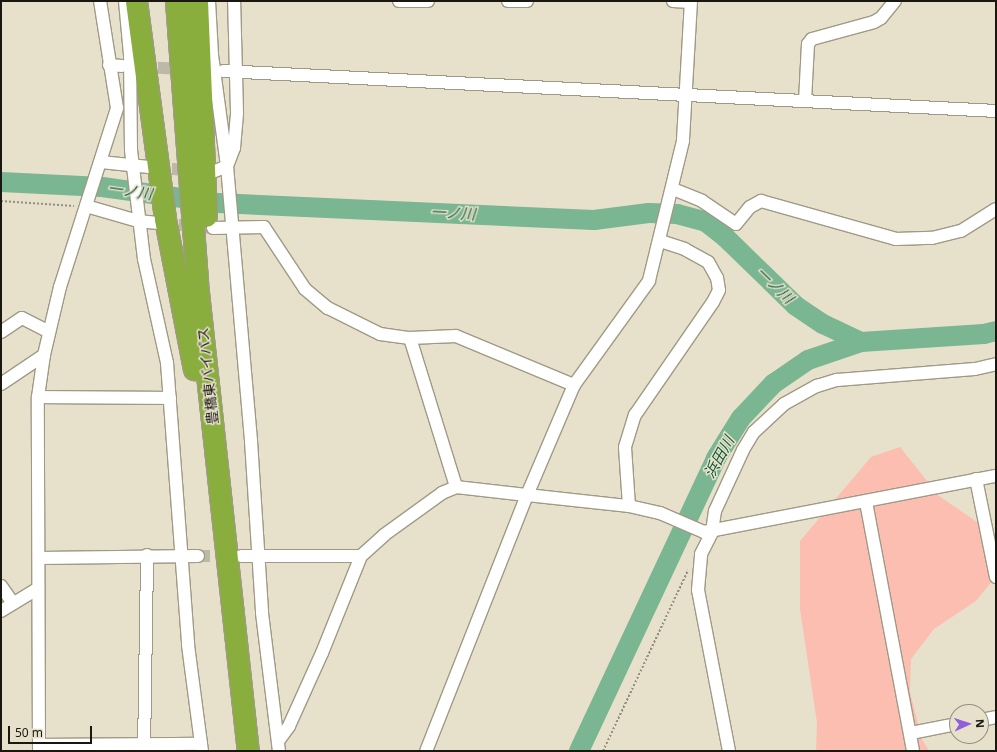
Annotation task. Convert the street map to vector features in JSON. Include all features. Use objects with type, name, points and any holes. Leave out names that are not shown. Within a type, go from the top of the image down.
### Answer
[{"type":"highway","points":[[136,1],[154,170],[162,221],[235,560]]},
{"type":"highway","points":[[176,1],[201,175]]},
{"type":"highway","points":[[198,1],[201,175],[204,224]]},
{"type":"highway","name":"豊橋東バイパス","points":[[204,224],[207,253],[198,283],[235,560],[248,751]]},
{"type":"street","points":[[100,1],[117,108],[60,287],[44,355],[38,397],[40,558],[37,589],[39,748],[201,748],[188,646],[180,557],[167,363],[138,217],[131,150],[130,56],[125,1]]},
{"type":"street","points":[[209,1],[212,55],[227,166],[251,441],[262,613],[279,746]]},
{"type":"street","points":[[201,175],[227,166],[234,148],[236,71],[234,1]]},
{"type":"street","points":[[399,1],[428,1]]},
{"type":"street","points":[[508,1],[526,1]]},
{"type":"street","points":[[426,751],[527,495],[574,386],[649,281],[683,142],[687,94],[691,2],[673,1]]},
{"type":"street","points":[[805,101],[808,44],[812,39],[874,22],[881,18],[895,1]]},
{"type":"street","points":[[109,65],[122,66]]},
{"type":"street","points":[[222,71],[996,111]]},
{"type":"street","points":[[100,165],[124,166],[154,170]]},
{"type":"street","points":[[672,190],[702,201],[736,224],[750,207],[761,201],[896,239],[932,238],[961,230],[996,209]]},
{"type":"street","points":[[86,206],[162,221]]},
{"type":"street","points":[[204,224],[231,224],[264,227],[305,289],[328,308],[380,334],[410,338],[456,336],[574,386]]},
{"type":"street","points":[[629,506],[625,447],[636,416],[713,302],[719,290],[717,278],[708,262],[661,236]]},
{"type":"street","points":[[1,332],[22,318],[49,332]]},
{"type":"street","points":[[410,338],[456,487]]},
{"type":"street","points":[[1,384],[44,355]]},
{"type":"street","points":[[729,751],[698,590],[701,554],[715,511],[743,450],[754,432],[784,404],[817,386],[836,380],[975,369],[996,364]]},
{"type":"street","points":[[38,397],[170,398]]},
{"type":"street","points":[[279,746],[319,660],[361,556],[384,535],[429,502],[456,487],[629,506],[660,513],[708,532],[996,476]]},
{"type":"street","points":[[976,480],[996,577]]},
{"type":"street","points":[[866,502],[911,733],[913,751]]},
{"type":"street","points":[[40,558],[146,555],[180,557],[198,556]]},
{"type":"street","points":[[144,748],[146,555]]},
{"type":"street","points":[[235,560],[258,557],[361,556]]},
{"type":"street","points":[[1,586],[13,603]]},
{"type":"street","points":[[1,611],[37,589]]},
{"type":"street","points":[[911,733],[949,726]]},
{"type":"path","points":[[1,202],[86,206]]},
{"type":"path","points":[[602,751],[690,565],[701,554]]},
{"type":"shaded area","points":[[900,447],[939,496],[977,522],[996,539],[996,576],[976,601],[934,629],[911,659],[910,692],[922,739],[929,751],[816,751],[817,723],[800,609],[800,541],[871,457]]},
{"type":"waterway","name":"一ノ川","points":[[1,182],[102,187],[217,203],[594,220],[649,213],[677,214],[706,222],[725,237],[796,306],[823,324],[861,342]]},
{"type":"waterway","name":"浜田川","points":[[579,751],[716,458],[741,418],[773,384],[808,360],[861,342],[984,334],[996,331]]},
{"type":"tunnel","points":[[140,67],[185,69]]},
{"type":"tunnel","points":[[154,167],[193,171]]},
{"type":"tunnel","points":[[161,223],[213,228]]},
{"type":"tunnel","points":[[198,556],[232,556]]}]
